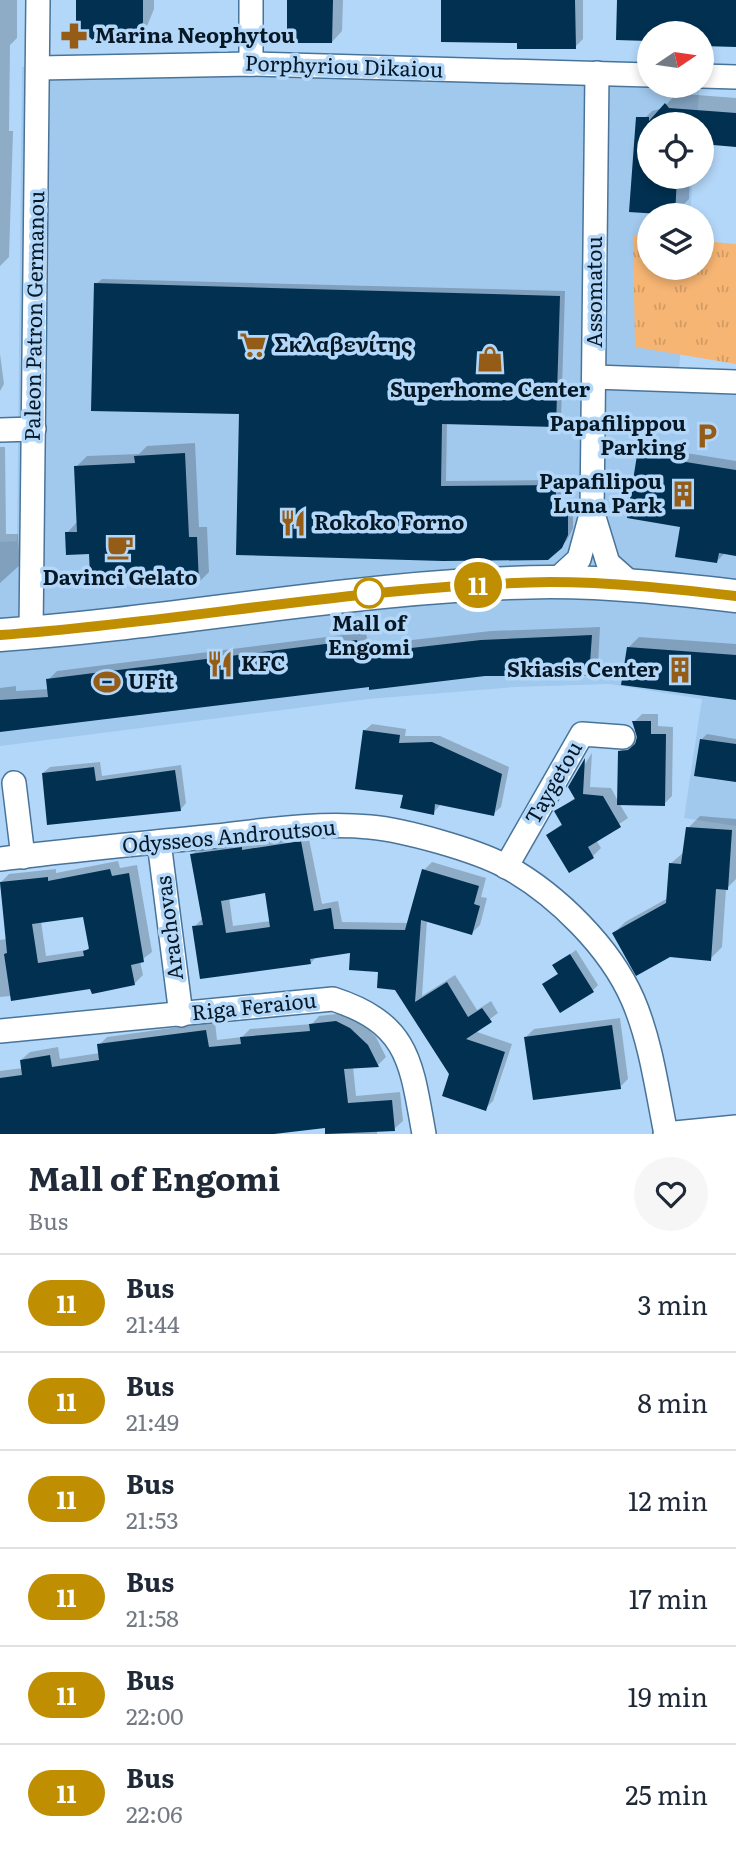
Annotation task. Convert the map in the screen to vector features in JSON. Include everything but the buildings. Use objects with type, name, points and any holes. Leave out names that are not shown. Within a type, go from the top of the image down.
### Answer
[{"type":"main road","points":[[15,634],[367,594],[554,582],[736,596]]},
{"type":"street","name":"Paleon Patron Germanou","points":[[15,634],[34,429],[38,0]]},
{"type":"street","points":[[251,0],[251,64]]},
{"type":"street","name":"Porphyriou Dikaiou","points":[[38,68],[251,64],[637,75]]},
{"type":"street","name":"Assomatou","points":[[554,582],[579,559],[592,511],[597,73]]},
{"type":"street","points":[[714,76],[736,77]]},
{"type":"street","points":[[594,377],[736,382]]},
{"type":"street","points":[[0,430],[34,429]]},
{"type":"street","name":"Assomatou","points":[[592,511],[608,563],[636,587]]},
{"type":"street","name":"Taygetou","points":[[506,867],[582,734],[623,737]]},
{"type":"street","points":[[11,858],[15,783]]},
{"type":"street","name":"Odysseos Androutsou","points":[[11,858],[305,826],[371,827],[437,842],[506,867],[545,894],[580,926],[609,961],[633,999],[645,1037],[665,1134]]},
{"type":"street","name":"Arachovas","points":[[159,842],[181,1015]]},
{"type":"street","name":"Riga Feraiou","points":[[0,1031],[181,1015],[319,999],[350,1005],[385,1024],[405,1053],[424,1134]]},
{"type":"street","points":[[665,1134],[736,1127]]},
{"type":"shaded area","points":[[22,67],[250,68],[637,88],[637,98],[699,98],[698,112],[637,112],[637,189],[692,189],[691,203],[637,203],[637,280],[685,280],[679,371],[736,373],[736,826],[684,818],[702,699],[609,684],[515,687],[368,699],[0,746],[0,542],[17,541]]},
{"type":"green space","points":[[633,235],[637,235],[637,280],[714,280],[714,242],[736,244],[736,364],[635,347]]},
{"type":"bus line","name":"11","points":[[0,635],[452,586],[554,582],[736,596]]},
{"type":"place","name":"Marina Neophytou","points":[[74,36]]},
{"type":"place","name":"Σκλαβενίτης","points":[[253,345]]},
{"type":"place","name":"Superhome Center","points":[[490,359]]},
{"type":"place","name":"Papafilippou Parking","points":[[707,436]]},
{"type":"place","name":"Papafilipou Luna Park","points":[[683,494]]},
{"type":"place","name":"Rokoko Forno","points":[[293,523]]},
{"type":"place","name":"Davinci Gelato","points":[[120,547]]},
{"type":"place","name":"Mall of Engomi","points":[[369,593]]},
{"type":"place","name":"KFC","points":[[220,664]]},
{"type":"place","name":"Skiasis Center","points":[[680,670]]},
{"type":"place","name":"UFit","points":[[107,682]]}]
